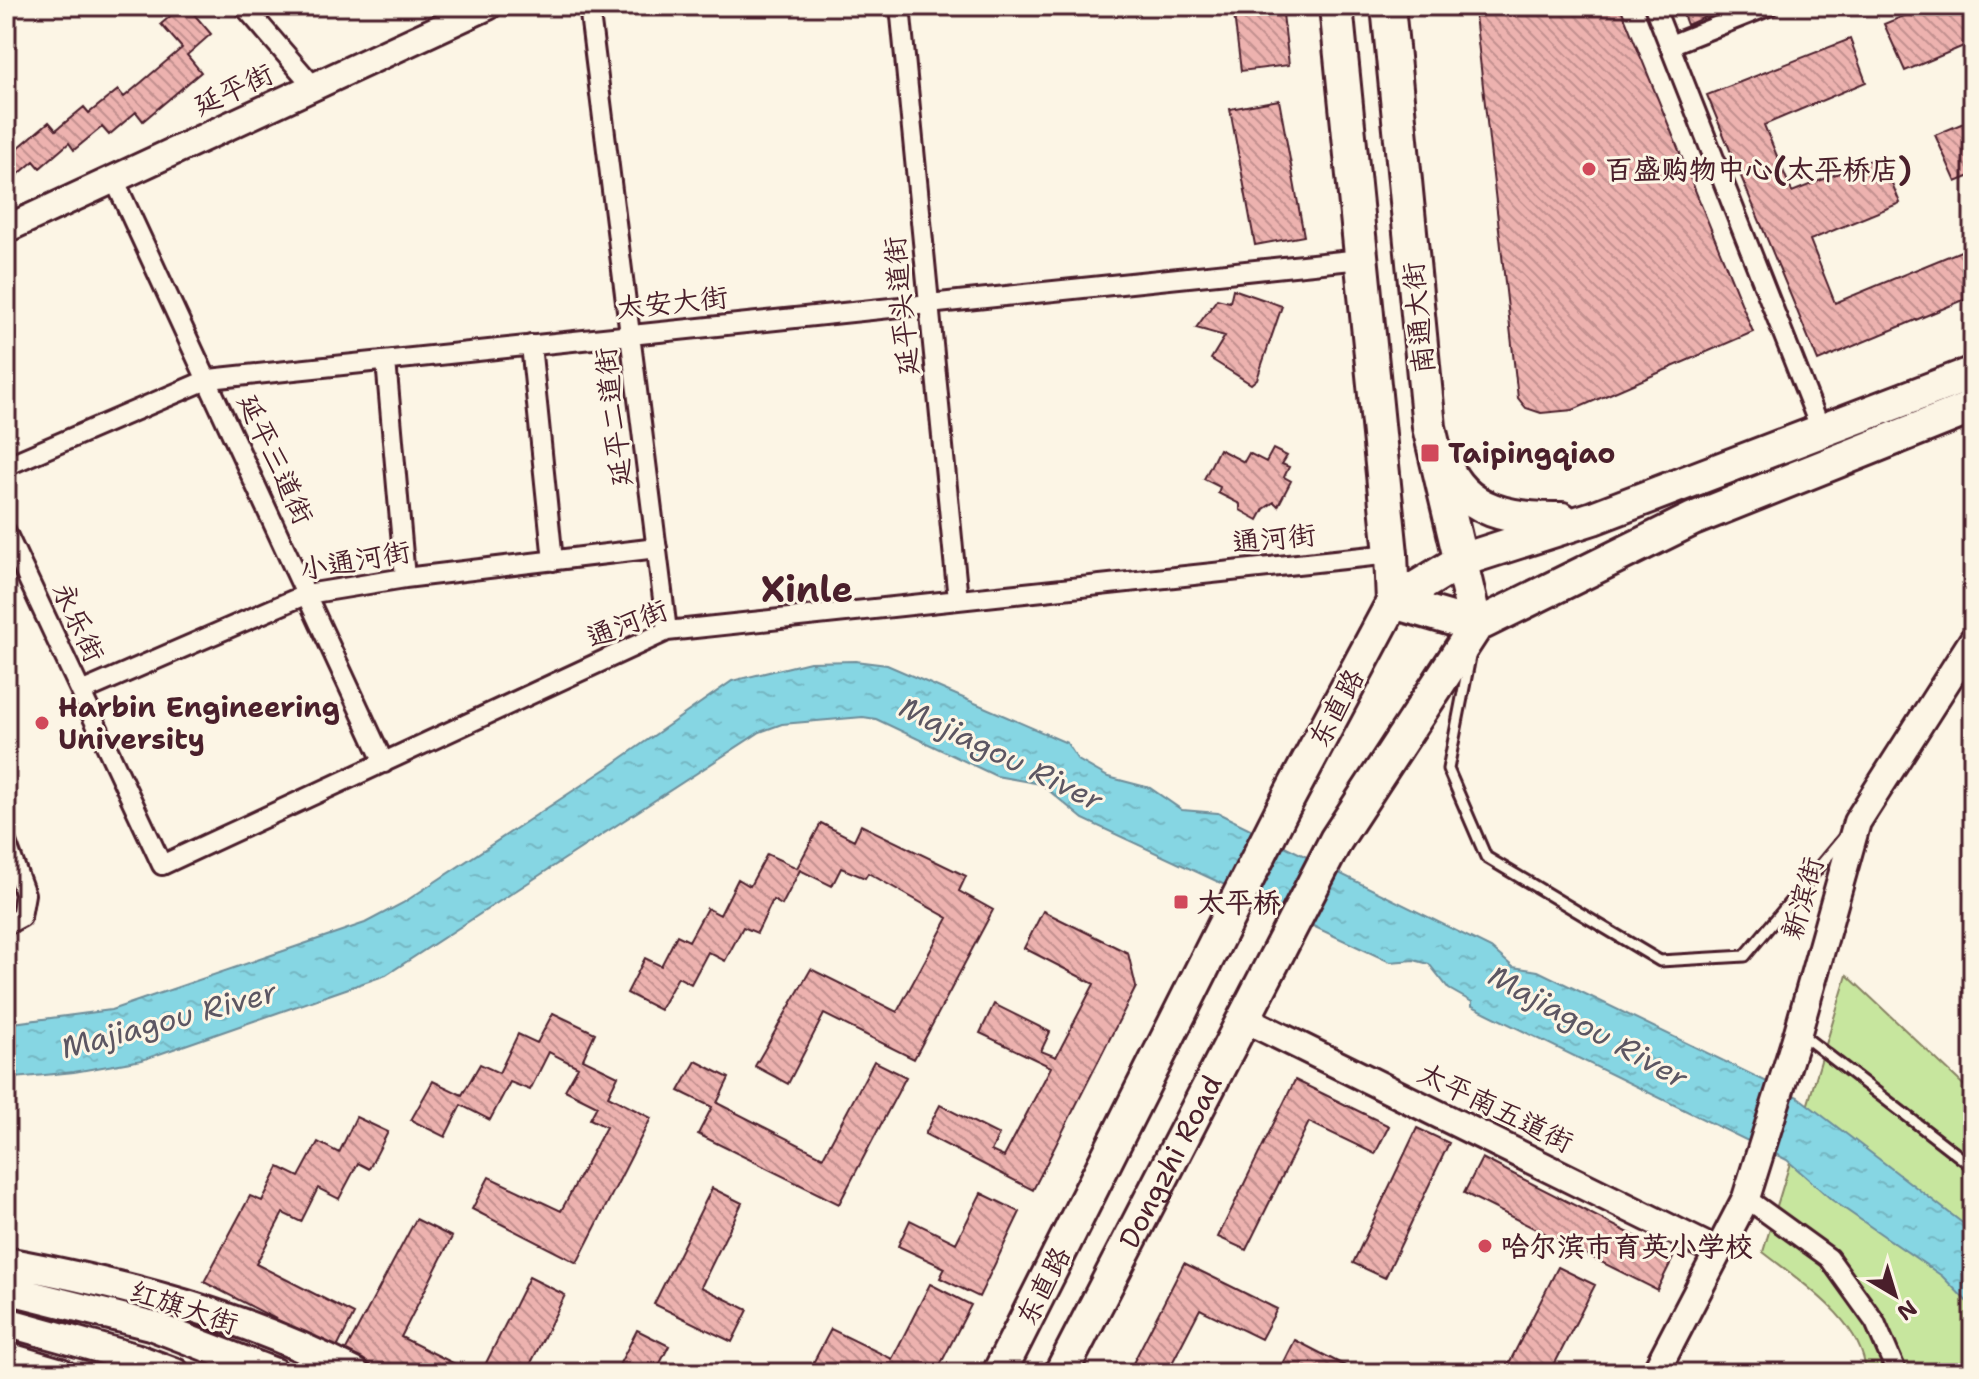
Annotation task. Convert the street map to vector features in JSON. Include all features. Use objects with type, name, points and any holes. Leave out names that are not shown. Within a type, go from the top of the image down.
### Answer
[{"type":"highway","name":"南通大街","points":[[1336,6],[1391,554],[1393,602]]},
{"type":"highway","name":"南通大街","points":[[1388,6],[1429,427],[1476,626]]},
{"type":"highway","points":[[1393,602],[1462,560],[1593,518],[1973,373]]},
{"type":"highway","points":[[1393,602],[1476,626],[1693,519],[1973,407]]},
{"type":"highway","points":[[1429,427],[1449,476],[1466,496],[1491,511],[1522,520],[1593,518]]},
{"type":"highway","name":"东直路","points":[[999,1373],[1281,812],[1393,602]]},
{"type":"highway","name":"Dongzhi Road","points":[[1061,1373],[1336,840],[1476,626]]},
{"type":"main road","name":"红旗大街","points":[[6,1262],[157,1295],[319,1354],[355,1373]]},
{"type":"main road","points":[[6,1289],[150,1325],[275,1373]]},
{"type":"main road","points":[[6,1322],[175,1373]]},
{"type":"main road","points":[[6,1357],[61,1373]]},
{"type":"street","points":[[244,6],[314,87]]},
{"type":"street","name":"延平街","points":[[6,229],[488,6]]},
{"type":"street","name":"延平二道街","points":[[589,6],[667,631]]},
{"type":"street","name":"延平头道街","points":[[900,6],[958,600]]},
{"type":"street","points":[[1654,6],[1821,430]]},
{"type":"street","points":[[1670,45],[1768,6]]},
{"type":"street","name":"延平三道街","points":[[114,179],[384,763]]},
{"type":"street","name":"太安大街","points":[[6,466],[209,379],[1361,259]]},
{"type":"street","points":[[531,345],[553,561]]},
{"type":"street","points":[[386,361],[405,578]]},
{"type":"street","name":"永乐街","points":[[6,532],[162,865]]},
{"type":"street","name":"小通河街","points":[[81,692],[307,594],[405,578],[657,548]]},
{"type":"street","name":"通河街","points":[[162,865],[667,631],[1391,554]]},
{"type":"street","name":"新滨街","points":[[1655,1373],[1746,1198],[1798,1032],[1857,822],[1973,640]]},
{"type":"street","points":[[6,842],[25,894],[14,921]]},
{"type":"street","name":"太平南五道街","points":[[1245,1019],[1718,1252]]},
{"type":"street","points":[[1746,1198],[1829,1258],[1875,1322],[1897,1373]]},
{"type":"lane","points":[[1476,626],[1448,769],[1486,857],[1660,961],[1745,956],[1857,822]]},
{"type":"lane","points":[[1798,1032],[1973,1167]]},
{"type":"green space","points":[[1847,975],[1973,1094],[1973,1373],[1866,1373],[1854,1336],[1842,1320],[1828,1304],[1763,1252]]},
{"type":"water","name":"Majiagou River","points":[[855,661],[887,665],[1067,743],[1078,760],[1108,777],[1150,788],[1182,810],[1218,813],[1491,948],[1513,967],[1538,971],[1798,1097],[1973,1231],[1973,1308],[1942,1276],[1832,1200],[1787,1160],[1472,1006],[1472,1002],[1449,989],[1429,964],[1414,960],[1390,962],[1083,819],[1041,784],[996,776],[876,719],[863,717],[782,724],[760,732],[386,975],[142,1060],[74,1072],[6,1079],[6,1024],[111,1010],[365,923],[403,903],[606,769],[732,681],[810,662]]},
{"type":"building","points":[[182,6],[187,6],[211,34],[187,55],[201,72],[143,121],[136,112],[109,135],[102,127],[74,150],[69,143],[40,168],[34,161],[6,185],[6,145],[12,140],[18,148],[49,122],[56,130],[84,107],[89,113],[118,90],[124,97],[182,48],[161,24]]},
{"type":"building","points":[[1233,6],[1282,6],[1289,65],[1241,71]]},
{"type":"building","name":"百盛购物中心(太平桥店)","points":[[1474,6],[1620,6],[1753,332],[1573,410],[1541,413],[1526,408],[1518,398]]},
{"type":"building","points":[[1680,6],[1730,6],[1687,25]]},
{"type":"building","points":[[1928,6],[1973,6],[1973,42],[1905,71],[1884,24]]},
{"type":"building","points":[[1850,39],[1866,82],[1764,125],[1792,192],[1881,156],[1900,203],[1810,240],[1835,303],[1973,246],[1973,296],[1818,361],[1707,95]]},
{"type":"building","points":[[1279,100],[1304,236],[1255,245],[1230,109]]},
{"type":"building","points":[[1973,119],[1973,175],[1956,182],[1935,135]]},
{"type":"building","points":[[1233,289],[1282,306],[1257,379],[1251,384],[1211,359],[1225,336],[1196,328],[1217,299],[1230,302]]},
{"type":"building","points":[[1219,449],[1244,462],[1249,453],[1266,462],[1273,449],[1287,456],[1282,464],[1289,467],[1284,477],[1291,481],[1278,506],[1274,502],[1264,509],[1258,520],[1240,510],[1240,504],[1218,493],[1220,487],[1204,479]]},
{"type":"building","points":[[821,823],[854,840],[861,825],[966,876],[959,891],[993,910],[914,1059],[824,1014],[788,1084],[755,1066],[811,969],[897,1012],[948,918],[868,873],[865,878],[841,868],[832,886],[800,870],[782,905],[773,900],[757,933],[743,927],[725,961],[708,952],[691,984],[678,977],[660,1010],[627,993],[645,958],[661,966],[677,935],[689,941],[707,908],[720,915],[738,879],[750,886],[767,854],[797,868]]},
{"type":"building","points":[[1043,911],[1128,953],[1136,987],[1033,1190],[925,1134],[940,1105],[999,1135],[991,1151],[1004,1157],[1051,1067],[980,1033],[994,1004],[1050,1032],[1041,1051],[1056,1057],[1094,984],[1024,948]]},
{"type":"building","points":[[553,1013],[595,1033],[583,1059],[618,1076],[608,1096],[651,1118],[577,1263],[472,1209],[489,1177],[561,1211],[606,1127],[590,1119],[597,1106],[565,1090],[578,1067],[549,1052],[530,1090],[510,1082],[490,1120],[461,1105],[445,1137],[411,1120],[433,1081],[462,1095],[480,1064],[499,1073],[518,1034],[537,1043]]},
{"type":"building","points":[[696,1061],[729,1078],[717,1103],[823,1157],[874,1061],[906,1077],[839,1204],[698,1134],[712,1107],[679,1091]]},
{"type":"building","points":[[1295,1080],[1389,1126],[1375,1154],[1309,1122],[1246,1250],[1218,1237]]},
{"type":"building","points":[[356,1117],[388,1132],[369,1169],[358,1163],[339,1199],[318,1188],[301,1222],[283,1213],[256,1264],[354,1314],[336,1350],[204,1282],[250,1196],[262,1201],[279,1167],[299,1177],[318,1142],[339,1153]]},
{"type":"building","points":[[1417,1128],[1449,1143],[1385,1278],[1353,1263]]},
{"type":"building","points":[[1482,1158],[1674,1256],[1657,1290],[1464,1193]]},
{"type":"building","points":[[712,1188],[742,1203],[701,1287],[748,1310],[732,1342],[654,1304]]},
{"type":"building","points":[[981,1193],[1020,1212],[979,1297],[940,1278],[945,1268],[898,1246],[910,1220],[956,1243]]},
{"type":"building","points":[[416,1219],[452,1237],[401,1337],[473,1373],[386,1373],[345,1352]]},
{"type":"building","points":[[1184,1263],[1277,1309],[1261,1339],[1200,1309],[1167,1373],[1128,1373]]},
{"type":"building","points":[[1558,1267],[1595,1285],[1550,1373],[1504,1373]]},
{"type":"building","points":[[529,1277],[565,1295],[526,1373],[481,1373]]},
{"type":"building","points":[[930,1284],[971,1305],[936,1373],[828,1373],[812,1365],[831,1329],[892,1359]]},
{"type":"building","points":[[637,1330],[669,1346],[655,1373],[615,1373]]},
{"type":"building","points":[[1295,1340],[1359,1373],[1290,1373],[1281,1368]]},
{"type":"place","name":"百盛购物中心(太平桥店)","points":[[1589,169]]},
{"type":"place","name":"Taipingqiao","points":[[1430,453]]},
{"type":"place","name":"Harbin Engineering University","points":[[42,723]]},
{"type":"place","name":"太平桥","points":[[1181,902]]},
{"type":"place","name":"哈尔滨市育英小学校","points":[[1485,1246]]},
{"type":"district","name":"Xinle","points":[[807,589]]}]
